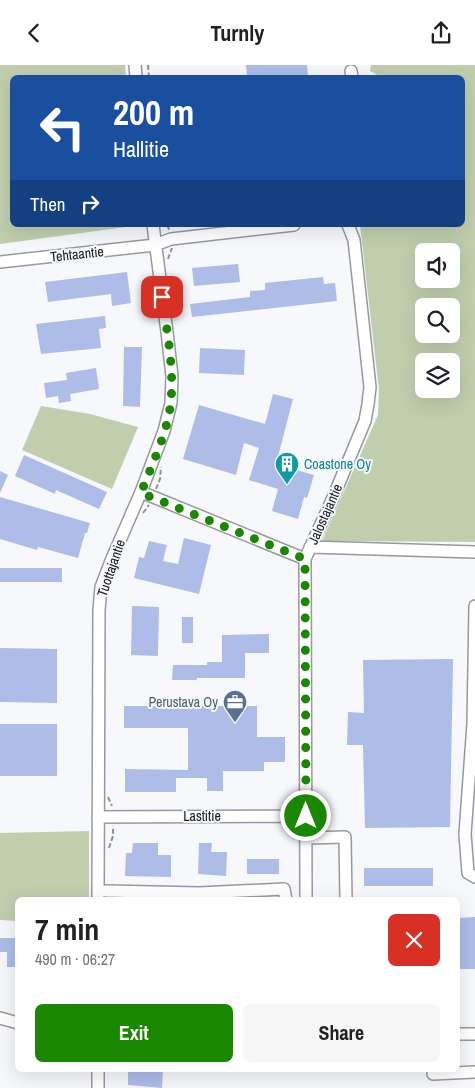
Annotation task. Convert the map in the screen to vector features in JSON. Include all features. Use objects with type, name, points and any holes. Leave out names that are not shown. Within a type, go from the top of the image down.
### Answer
[{"type":"street","name":"Tuottajantie","points":[[98,897],[98,610],[102,587],[111,561],[141,493],[164,431],[171,403],[172,376],[153,227]]},
{"type":"street","points":[[155,245],[171,239],[276,227]]},
{"type":"street","name":"Jalostajantie","points":[[306,897],[305,559],[332,500],[364,421],[370,387],[354,240],[349,227]]},
{"type":"street","name":"Tehtaantie","points":[[0,262],[155,245]]},
{"type":"street","points":[[141,493],[305,559]]},
{"type":"street","points":[[310,547],[475,552]]},
{"type":"street","points":[[475,606],[473,724],[465,833],[468,873],[475,877]]},
{"type":"street","name":"Lastitie","points":[[98,817],[306,816]]},
{"type":"street","points":[[306,838],[345,837],[346,897]]},
{"type":"street","points":[[106,891],[199,893],[284,889],[285,897]]},
{"type":"street","points":[[0,1018],[15,1022]]},
{"type":"street","points":[[460,1034],[475,1035]]},
{"type":"street","points":[[98,1072],[98,1088]]},
{"type":"street","points":[[433,1074],[475,1072]]},
{"type":"path","points":[[168,260],[172,251],[169,227]]},
{"type":"path","points":[[140,516],[149,506],[160,479],[162,463]]},
{"type":"path","points":[[106,792],[112,807],[113,817],[113,836],[108,850]]},
{"type":"green space","points":[[0,65],[125,65],[126,75],[10,75],[10,227],[126,227],[0,244]]},
{"type":"green space","points":[[371,65],[475,65],[475,542],[322,541],[378,415],[379,390],[360,227],[465,227],[465,75],[377,75],[370,71]]},
{"type":"green space","points":[[41,406],[90,414],[138,427],[112,489],[22,450]]},
{"type":"green space","points":[[89,831],[89,897],[15,897],[15,921],[0,920],[0,833]]},
{"type":"building","points":[[246,65],[307,65],[308,75],[247,75]]},
{"type":"building","points":[[238,264],[240,282],[194,286],[192,268]]},
{"type":"building","points":[[127,272],[131,303],[112,306],[111,294],[48,302],[45,282]]},
{"type":"building","points":[[323,277],[324,284],[335,283],[337,301],[192,317],[190,304],[250,297],[250,291],[265,290],[265,283]]},
{"type":"building","points":[[105,316],[106,328],[99,329],[101,348],[41,354],[36,324]]},
{"type":"building","points":[[124,347],[142,347],[140,407],[123,406]]},
{"type":"building","points":[[200,348],[245,350],[244,375],[199,373]]},
{"type":"building","points":[[96,368],[99,389],[70,394],[71,401],[59,403],[58,396],[46,398],[44,383],[67,380],[66,373]]},
{"type":"building","points":[[273,394],[293,399],[276,464],[314,475],[307,498],[304,497],[298,519],[272,511],[278,489],[249,480],[259,448],[244,443],[236,475],[183,459],[199,405],[265,424]]},
{"type":"building","points":[[24,455],[107,492],[99,509],[56,490],[55,494],[15,476]]},
{"type":"building","points":[[0,471],[8,475],[0,493]]},
{"type":"building","points":[[0,497],[90,523],[78,558],[38,547],[37,550],[0,539]]},
{"type":"building","points":[[184,538],[211,545],[199,594],[134,578],[139,557],[144,558],[149,541],[167,545],[163,561],[178,564]]},
{"type":"building","points":[[0,568],[62,568],[62,582],[0,582]]},
{"type":"building","points":[[132,606],[159,607],[158,656],[131,655]]},
{"type":"building","points":[[182,617],[193,617],[193,643],[182,643]]},
{"type":"building","points":[[269,634],[269,653],[245,653],[245,678],[172,680],[173,665],[207,665],[207,662],[222,662],[222,635]]},
{"type":"building","points":[[0,648],[57,649],[57,703],[0,702]]},
{"type":"building","points":[[453,659],[450,827],[365,828],[363,745],[347,745],[348,712],[364,713],[363,660]]},
{"type":"building","points":[[124,706],[257,706],[257,737],[285,737],[285,762],[264,762],[264,771],[223,771],[223,791],[207,791],[207,778],[176,778],[176,792],[125,792],[125,769],[188,770],[188,728],[124,728]]},
{"type":"building","points":[[0,724],[57,724],[57,776],[0,776]]},
{"type":"building","points":[[133,843],[158,843],[158,855],[171,855],[171,877],[125,876],[126,853],[132,853]]},
{"type":"building","points":[[199,843],[212,843],[211,852],[227,852],[226,876],[198,874]]},
{"type":"building","points":[[247,859],[279,859],[279,874],[247,874]]},
{"type":"building","points":[[364,868],[433,868],[433,886],[364,886]]},
{"type":"building","points":[[475,917],[475,969],[460,969],[460,918]]},
{"type":"building","points":[[0,938],[15,938],[15,967],[7,967],[7,952],[0,952]]},
{"type":"building","points":[[128,1072],[163,1072],[162,1088],[128,1085]]},
{"type":"place","name":"Coastone Oy","points":[[287,485]]},
{"type":"place","name":"Perustava Oy","points":[[235,723]]},
{"type":"route","points":[[162,297],[172,376],[171,403],[164,431],[141,493],[305,559],[306,816]]}]
